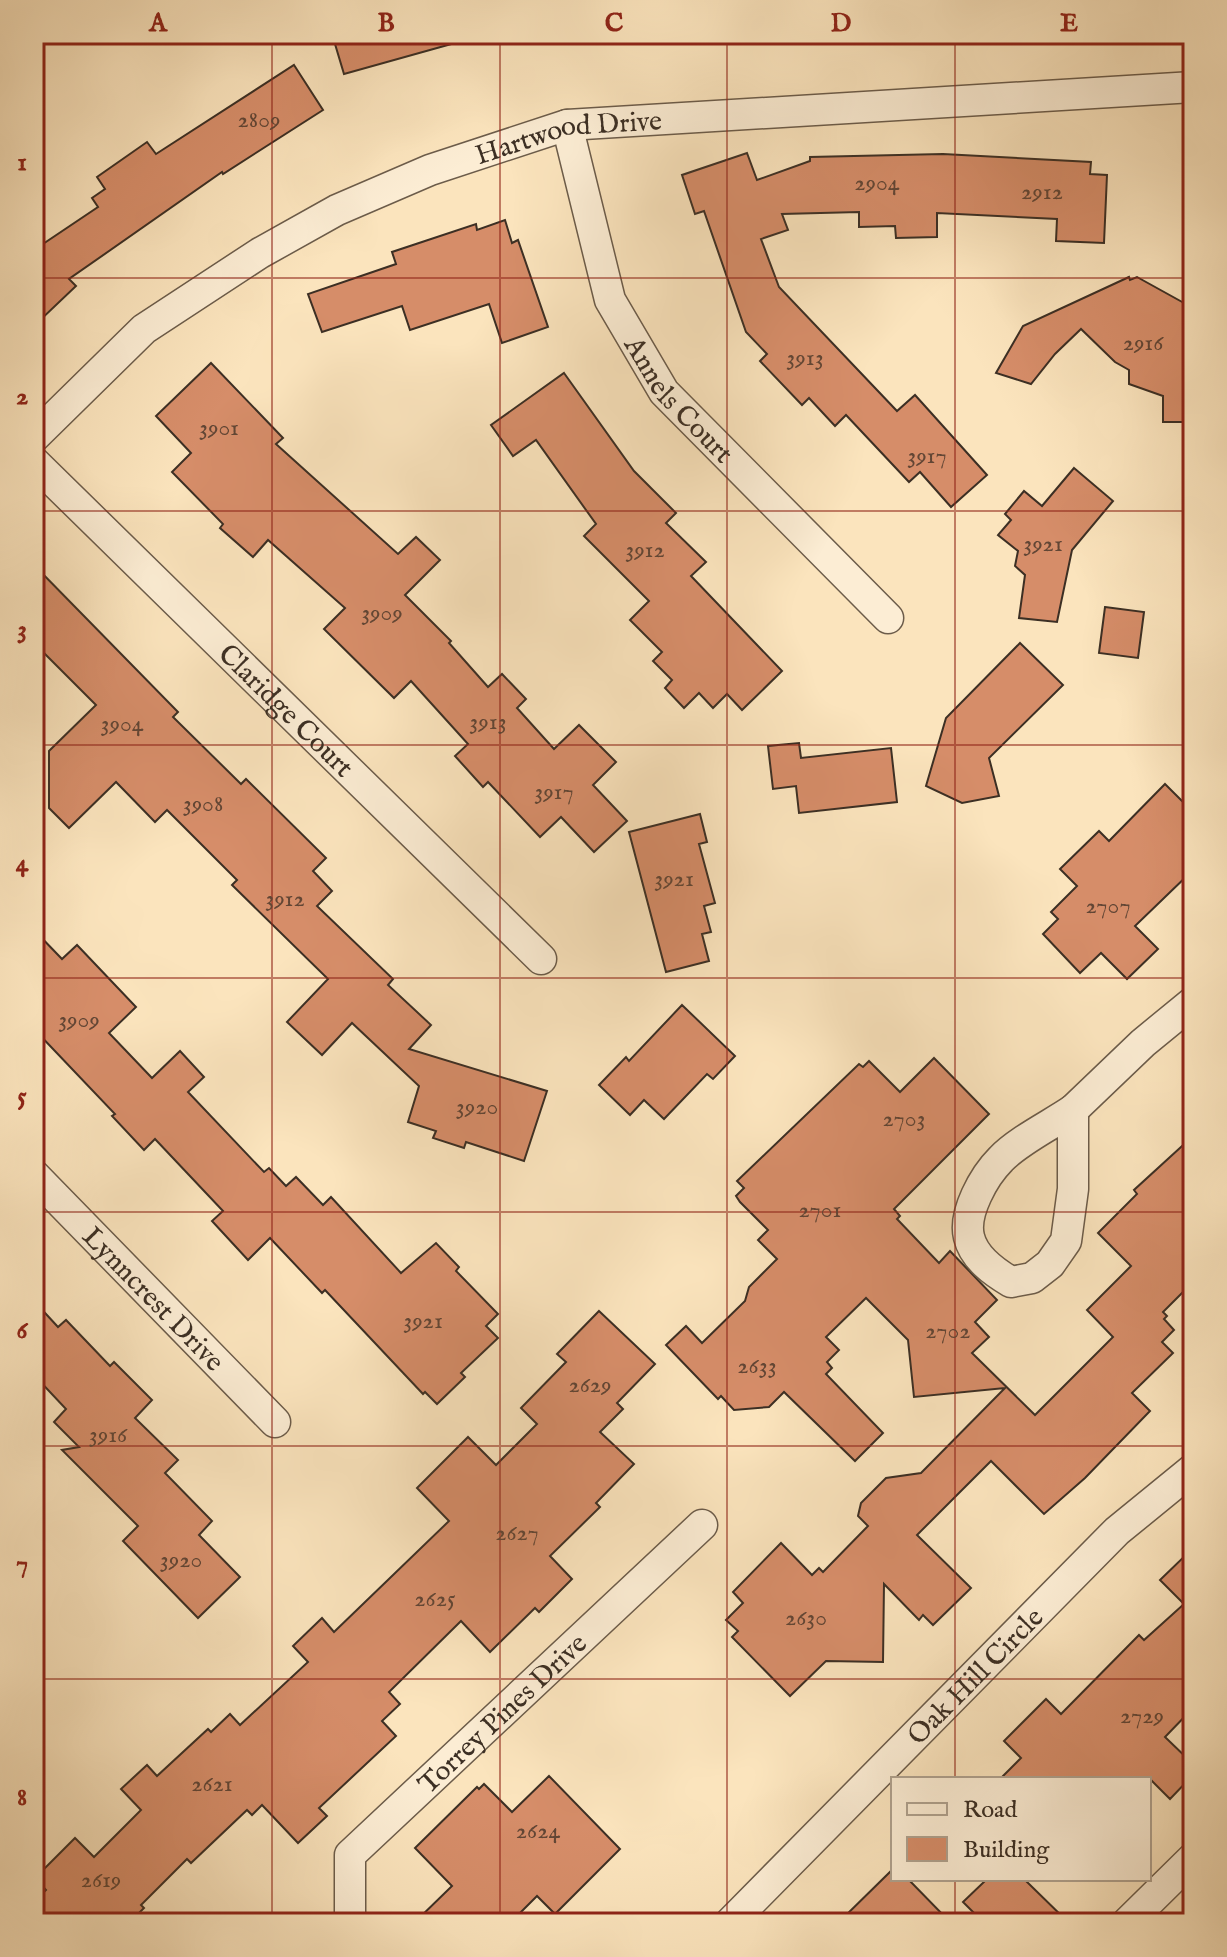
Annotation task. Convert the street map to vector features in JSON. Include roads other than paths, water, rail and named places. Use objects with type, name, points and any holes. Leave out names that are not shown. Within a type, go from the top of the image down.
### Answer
[{"type":"street","name":"Hartwood Drive","points":[[34,437],[144,329],[260,253],[337,210],[430,170],[567,125],[1193,87]]},
{"type":"street","name":"Annels Court","points":[[567,125],[610,300],[664,392],[888,618]]},
{"type":"street","name":"Claridge Court","points":[[34,462],[541,959]]},
{"type":"street","points":[[1073,1110],[1073,1189],[1066,1241],[1050,1264],[1032,1278],[1011,1282],[984,1263],[969,1237],[970,1216],[981,1183],[1002,1157],[1073,1110],[1143,1043],[1193,1002]]},
{"type":"street","name":"Lynncrest Drive","points":[[34,1175],[275,1422]]},
{"type":"street","name":"Oak Hill Circle","points":[[730,1923],[1117,1531],[1193,1469]]},
{"type":"street","name":"Torrey Pines Drive","points":[[350,1923],[350,1855],[702,1525]]},
{"type":"street","points":[[1127,1923],[1193,1858]]}]
